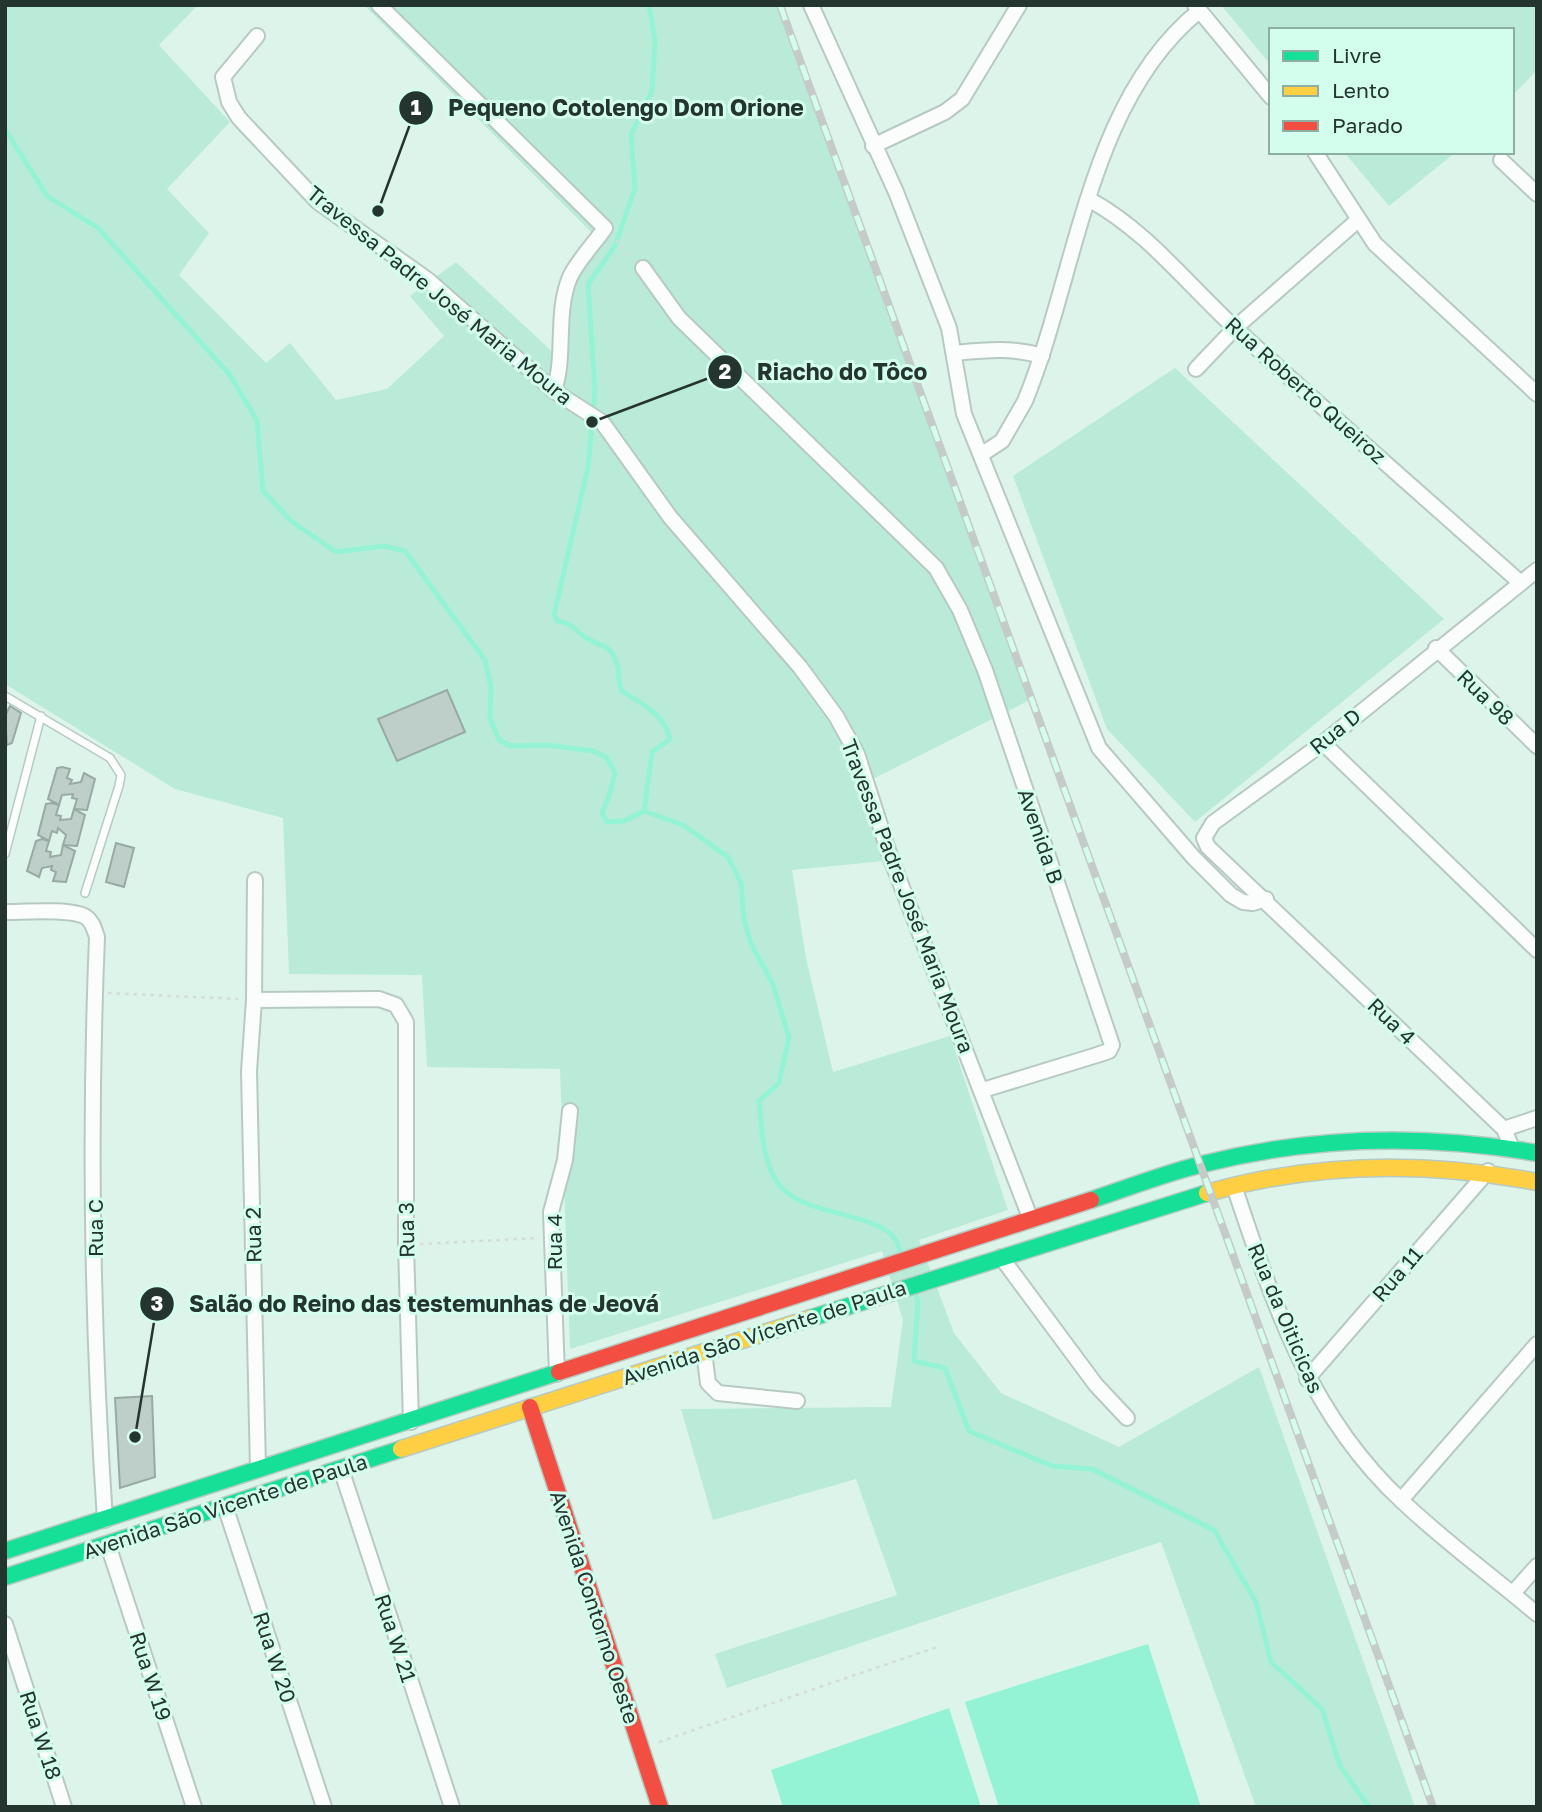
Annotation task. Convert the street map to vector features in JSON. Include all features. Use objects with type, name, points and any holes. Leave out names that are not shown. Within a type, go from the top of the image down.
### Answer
[{"type":"main road","name":"Avenida São Vicente de Paula","points":[[5,1551],[411,1422],[1201,1164],[1312,1144],[1388,1140],[1512,1148],[1537,1153]]},
{"type":"main road","name":"Avenida São Vicente de Paula","points":[[5,1577],[938,1276],[1234,1186],[1321,1171],[1391,1164],[1488,1171],[1537,1182]]},
{"type":"main road","points":[[739,1314],[747,1338]]},
{"type":"main road","name":"Avenida Contorno Oeste","points":[[530,1407],[660,1807]]},
{"type":"street","points":[[379,5],[605,228],[569,279],[560,373],[554,391]]},
{"type":"street","points":[[811,5],[896,192],[949,328],[964,414],[1099,747],[1194,858],[1231,895],[1243,902],[1253,903],[1266,899]]},
{"type":"street","points":[[873,146],[945,112],[962,99],[1019,5]]},
{"type":"street","points":[[982,454],[1002,441],[1014,424],[1042,356],[1111,137],[1135,84],[1173,32],[1197,8],[1269,95]]},
{"type":"street","name":"Travessa Padre José Maria Moura","points":[[257,36],[223,76],[229,102],[239,118],[318,202],[428,280],[554,391],[602,422],[670,517],[800,667],[836,716],[861,764],[891,859],[983,1090],[1031,1220]]},
{"type":"street","points":[[1316,154],[1375,244],[1537,394]]},
{"type":"street","points":[[1501,160],[1537,194]]},
{"type":"street","name":"Rua Roberto Queiroz","points":[[1090,200],[1116,214],[1135,229],[1235,328],[1521,583]]},
{"type":"street","points":[[1196,369],[1235,328],[1358,220]]},
{"type":"street","name":"Avenida B","points":[[643,268],[679,318],[936,569],[960,610],[985,670],[1112,1037],[1109,1051],[983,1090]]},
{"type":"street","points":[[954,353],[999,349],[1022,350],[1042,356]]},
{"type":"street","name":"Rua D","points":[[1266,899],[1208,847],[1204,838],[1213,823],[1323,743],[1436,648],[1537,570]]},
{"type":"street","name":"Rua 98","points":[[1436,648],[1537,746]]},
{"type":"street","points":[[1323,743],[1537,950]]},
{"type":"street","name":"Rua 2","points":[[255,880],[254,1000],[249,1071],[258,1470]]},
{"type":"street","name":"Rua 4","points":[[1266,899],[1504,1129],[1512,1148]]},
{"type":"street","name":"Rua C","points":[[5,912],[74,913],[85,917],[93,925],[96,937],[91,1054],[96,1382],[105,1520]]},
{"type":"street","name":"Rua 3","points":[[254,1000],[390,1002],[402,1012],[408,1038],[405,1091],[406,1244],[411,1422]]},
{"type":"street","name":"Rua 4","points":[[557,1374],[551,1212],[561,1181],[570,1111]]},
{"type":"street","points":[[1504,1129],[1537,1118]]},
{"type":"street","name":"Rua 11","points":[[1307,1379],[1488,1171]]},
{"type":"street","name":"Rua da Oiticicas","points":[[1234,1186],[1269,1290],[1307,1379],[1351,1443],[1401,1500],[1537,1614]]},
{"type":"street","points":[[1001,1256],[1096,1385],[1127,1418]]},
{"type":"street","points":[[1401,1500],[1537,1344]]},
{"type":"street","points":[[704,1352],[708,1383],[718,1393],[797,1401]]},
{"type":"street","name":"Rua W 21","points":[[341,1469],[452,1807]]},
{"type":"street","name":"Rua W 20","points":[[225,1506],[324,1807]]},
{"type":"street","name":"Rua W 19","points":[[108,1545],[194,1807]]},
{"type":"street","points":[[1513,1593],[1537,1566]]},
{"type":"street","name":"Rua W 18","points":[[5,1624],[64,1807]]},
{"type":"lane","points":[[5,696],[110,758],[121,775],[85,893]]},
{"type":"lane","points":[[5,854],[41,716]]},
{"type":"lane","points":[[5,814],[15,817]]},
{"type":"path","points":[[605,228],[643,268]]},
{"type":"path","points":[[94,992],[254,1000]]},
{"type":"path","points":[[406,1244],[553,1237]]},
{"type":"path","points":[[641,1748],[937,1647]]},
{"type":"shaded area","points":[[5,5],[198,5],[159,45],[230,122],[167,189],[209,233],[179,275],[266,363],[290,343],[336,400],[387,389],[444,336],[410,296],[456,262],[558,357],[566,277],[593,234],[364,5],[780,5],[1030,700],[857,787],[884,861],[792,870],[806,958],[833,1072],[950,1036],[1008,1210],[919,1240],[954,1333],[1001,1393],[1119,1447],[1259,1367],[1415,1807],[1256,1807],[1161,1542],[727,1688],[715,1654],[897,1595],[856,1479],[713,1520],[681,1409],[891,1407],[903,1320],[882,1251],[570,1349],[560,1069],[427,1067],[422,975],[289,974],[283,818],[175,789],[5,684]]},
{"type":"shaded area","points":[[1221,5],[1537,5],[1537,70],[1514,94],[1514,28],[1269,28],[1269,63]]},
{"type":"shaded area","points":[[1346,154],[1454,154],[1389,206]]},
{"type":"shaded area","points":[[1175,368],[1444,619],[1195,822],[1107,729],[1013,476]]},
{"type":"shaded area","points":[[1148,1644],[1201,1807],[999,1807],[965,1702]]},
{"type":"shaded area","points":[[949,1708],[981,1807],[783,1807],[771,1770]]},
{"type":"building","points":[[447,690],[465,732],[397,761],[378,719]]},
{"type":"building","points":[[10,706],[21,713],[12,743],[7,745],[5,716]]},
{"type":"building","points":[[57,768],[70,769],[67,778],[72,780],[70,784],[81,782],[84,773],[95,779],[87,810],[74,809],[77,799],[72,798],[73,794],[62,795],[59,805],[48,799]]},
{"type":"building","points":[[46,804],[59,805],[56,815],[61,816],[60,820],[71,819],[74,809],[85,815],[77,846],[63,845],[66,835],[58,828],[57,833],[52,831],[49,841],[38,835]]},
{"type":"building","points":[[36,841],[49,841],[46,851],[51,852],[50,857],[61,855],[63,845],[75,851],[66,882],[53,881],[56,872],[51,870],[52,866],[42,868],[39,877],[27,871]]},
{"type":"building","points":[[116,843],[134,848],[124,887],[106,882]]},
{"type":"building","points":[[152,1396],[155,1477],[120,1488],[115,1398]]},
{"type":"waterway","points":[[644,811],[652,752],[670,739],[667,730],[651,710],[622,691],[617,664],[609,650],[568,624],[558,621],[554,615],[588,467],[595,392],[588,284],[615,246],[635,188],[631,135],[652,91],[655,41],[649,5]]},
{"type":"waterway","points":[[5,129],[47,196],[98,228],[230,375],[257,421],[263,491],[291,521],[336,552],[384,546],[405,551],[485,660],[491,687],[490,718],[499,740],[510,746],[547,745],[593,751],[607,758],[615,773],[602,813],[607,822],[624,821],[644,811],[683,825],[728,857],[741,883],[744,920],[751,944],[772,982],[789,1037],[779,1083],[759,1101],[764,1144],[773,1176],[791,1195],[806,1203],[886,1230],[896,1240],[901,1254]]},
{"type":"waterway","points":[[915,1293],[918,1301],[914,1361],[945,1368],[969,1431],[1052,1466],[1092,1469],[1214,1530],[1256,1602],[1271,1662],[1322,1709],[1340,1766],[1369,1807]]},
{"type":"railway","points":[[780,5],[1433,1807]]},
{"type":"traffic: fast","points":[[1091,1200],[1203,1164],[1328,1143],[1412,1141],[1537,1153]]},
{"type":"traffic: fast","points":[[811,1318],[1207,1193]]},
{"type":"traffic: fast","points":[[5,1551],[559,1372]]},
{"type":"traffic: fast","points":[[5,1577],[401,1449]]},
{"type":"traffic: slow","points":[[1207,1193],[1289,1175],[1371,1168],[1454,1170],[1537,1182]]},
{"type":"traffic: slow","points":[[401,1449],[811,1318]]},
{"type":"traffic: jam","points":[[559,1372],[1091,1200]]},
{"type":"traffic: jam","points":[[530,1407],[660,1807]]},
{"type":"place","name":"Pequeno Cotolengo Dom Orione","points":[[378,211]]},
{"type":"place","name":"Riacho do Tôco","points":[[592,422]]},
{"type":"place","name":"Salão do Reino das testemunhas de Jeová","points":[[135,1437]]}]
